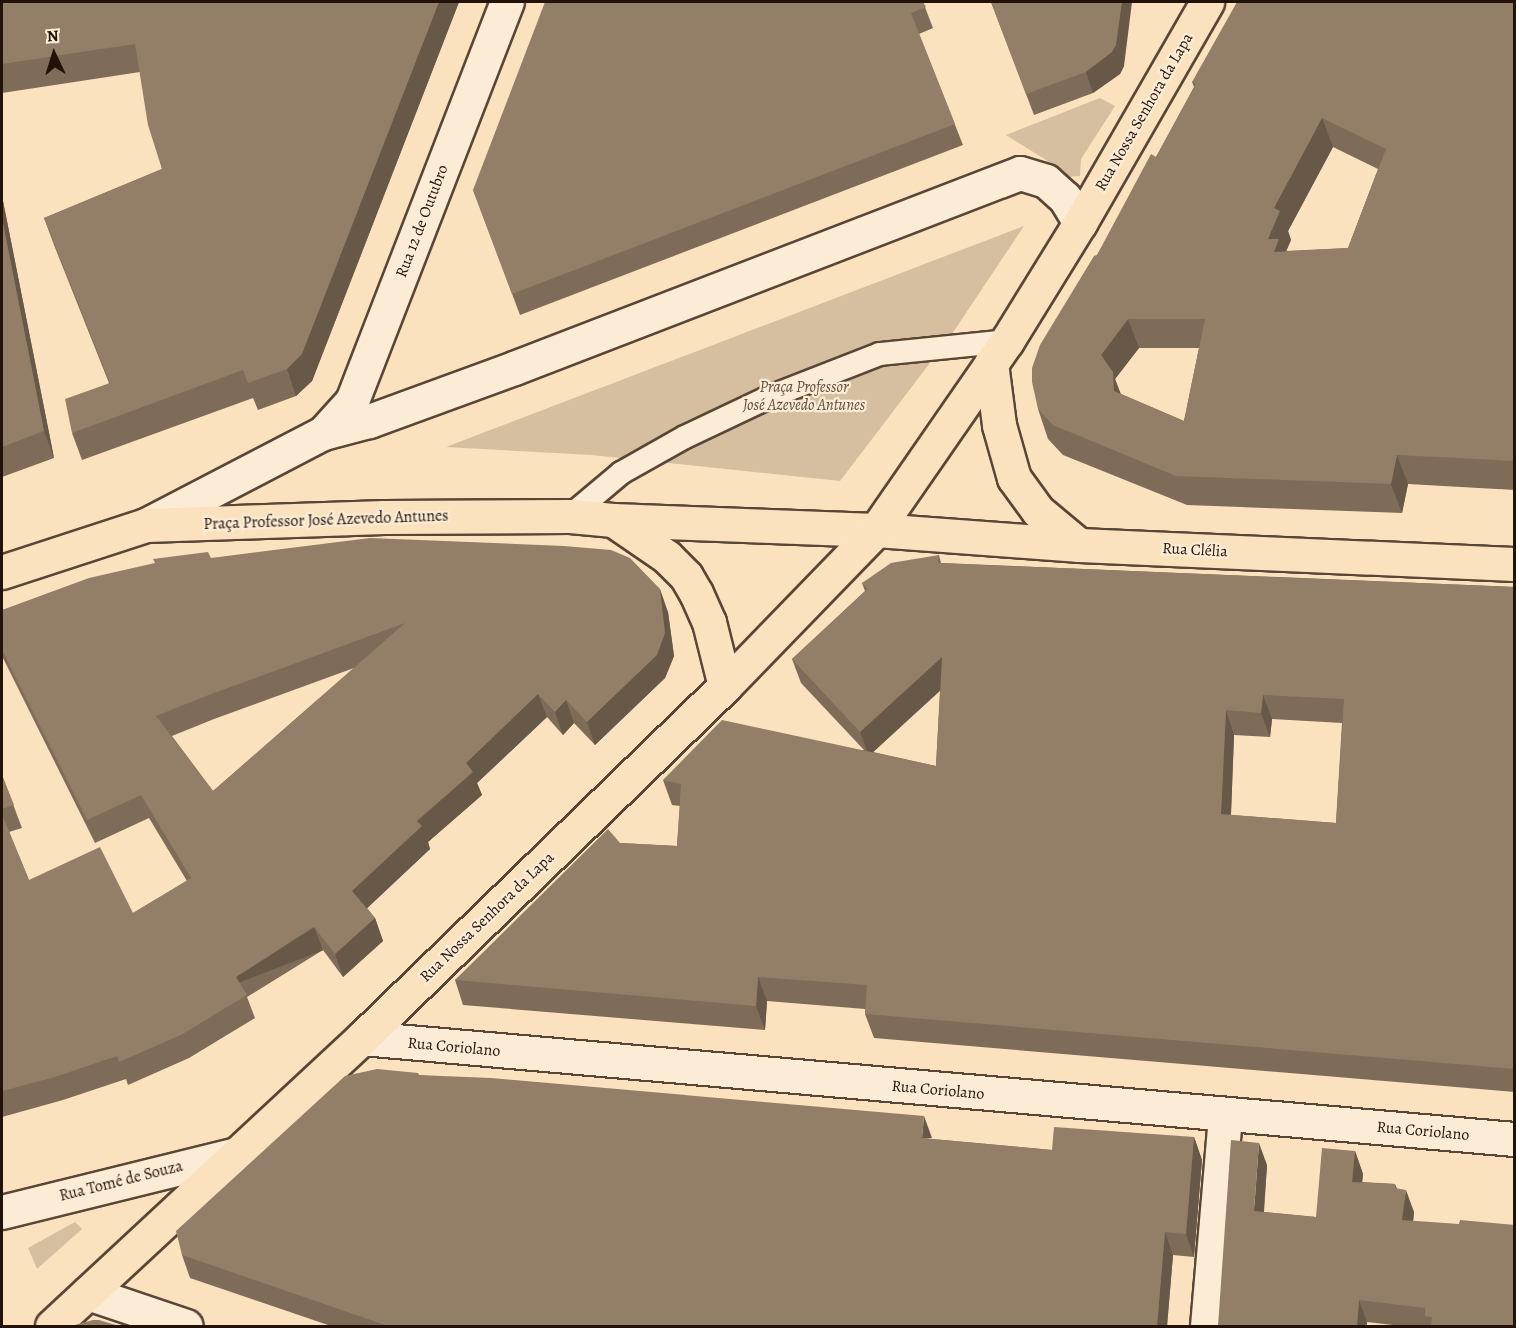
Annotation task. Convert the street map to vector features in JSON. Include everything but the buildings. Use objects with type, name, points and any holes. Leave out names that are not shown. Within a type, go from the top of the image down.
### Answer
[{"type":"main road","name":"Rua Nossa Senhora da Lapa","points":[[1080,223],[1207,2]]},
{"type":"main road","points":[[876,530],[999,352],[1080,223]]},
{"type":"main road","points":[[999,352],[999,425],[1014,478],[1038,511],[1079,545]]},
{"type":"main road","name":"Praça Professor José Azevedo Antunes","points":[[146,525],[384,517],[570,516],[613,520],[876,530]]},
{"type":"main road","points":[[613,520],[667,557],[686,576],[709,622],[725,686]]},
{"type":"main road","points":[[2,572],[146,525]]},
{"type":"main road","name":"Rua Nossa Senhora da Lapa","points":[[52,1326],[362,1038],[725,686],[876,530]]},
{"type":"main road","name":"Rua Clélia","points":[[876,530],[1079,545],[1515,564]]},
{"type":"street","name":"Rua 12 de Outubro","points":[[323,433],[352,401],[507,2]]},
{"type":"street","name":"Praça Professor José Azevedo Antunes","points":[[146,525],[323,433],[369,421],[503,372],[1020,173],[1046,181],[1065,198],[1080,223]]},
{"type":"street","name":"Rua Coriolano","points":[[362,1038],[1515,1139]]},
{"type":"street","points":[[1207,1326],[1225,1115]]},
{"type":"street","name":"Rua Tomé de Souza","points":[[2,1212],[240,1153]]},
{"type":"street","points":[[88,1293],[186,1326]]},
{"type":"lane","points":[[570,516],[629,468],[685,437],[766,398],[880,354],[999,352]]},
{"type":"green space","points":[[1100,98],[1115,106],[1081,159],[1080,176],[1064,177],[1046,160],[1006,135]]},
{"type":"green space","name":"Praça Professor José Azevedo Antunes","points":[[1024,226],[952,334],[840,481],[592,455],[446,447]]},
{"type":"green space","points":[[75,1222],[82,1229],[37,1269],[28,1248]]}]
